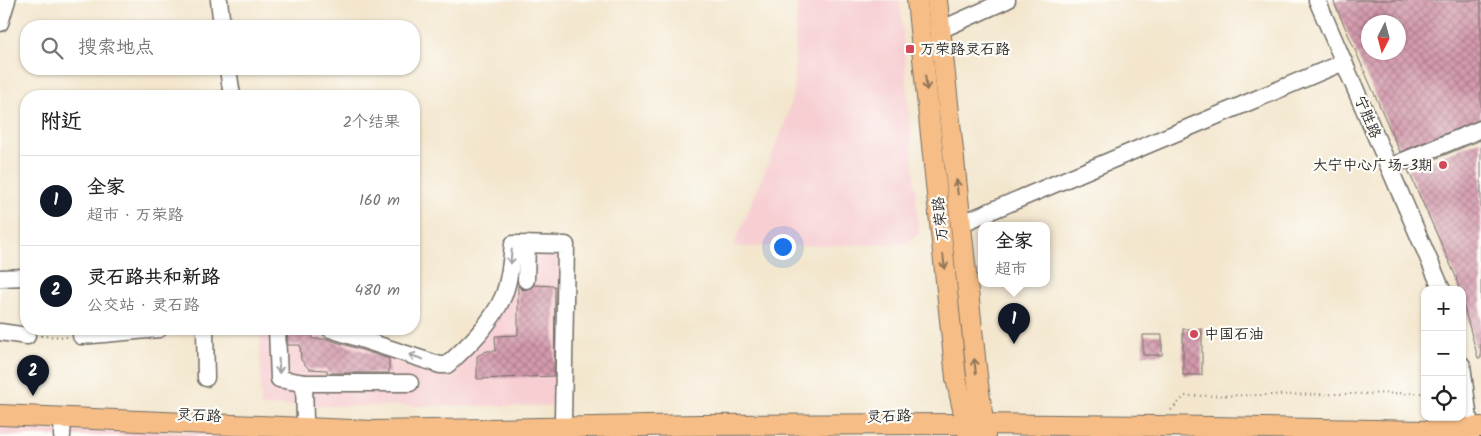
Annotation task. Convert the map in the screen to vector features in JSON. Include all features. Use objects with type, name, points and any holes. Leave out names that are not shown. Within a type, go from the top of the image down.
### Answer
[{"type":"main road","name":"万荣路","points":[[917,0],[956,378],[975,425]]},
{"type":"main road","name":"万荣路","points":[[937,0],[976,376],[975,425]]},
{"type":"main road","name":"灵石路","points":[[0,402],[318,426]]},
{"type":"main road","name":"灵石路","points":[[0,415],[63,427],[318,426],[408,423],[741,431],[975,425],[1167,414],[1255,418],[1421,419]]},
{"type":"main road","name":"灵石路","points":[[558,428],[975,425],[1427,431],[1472,422]]},
{"type":"street","points":[[0,23],[7,0]]},
{"type":"street","points":[[219,0],[221,20]]},
{"type":"street","points":[[940,30],[1007,0]]},
{"type":"street","name":"宁胜路","points":[[1317,0],[1440,286]]},
{"type":"street","points":[[960,224],[1344,62]]},
{"type":"street","points":[[229,75],[231,90]]},
{"type":"street","points":[[1389,167],[1481,129]]},
{"type":"street","points":[[339,335],[440,365],[447,365],[479,335],[504,296],[510,272],[513,244],[566,245],[558,428]]},
{"type":"street","points":[[526,280],[527,244]]},
{"type":"street","points":[[0,278],[20,277]]},
{"type":"street","points":[[0,332],[20,335]]},
{"type":"street","points":[[20,335],[27,336]]},
{"type":"street","points":[[81,336],[92,335]]},
{"type":"street","points":[[205,335],[206,378]]},
{"type":"street","points":[[277,335],[279,379],[304,384],[410,382]]},
{"type":"street","points":[[1464,376],[1472,422]]},
{"type":"street","points":[[304,384],[318,426]]},
{"type":"path","points":[[27,336],[81,336]]},
{"type":"path","points":[[1167,414],[1185,396],[1421,393]]},
{"type":"shaded area","points":[[797,0],[900,0],[919,234],[904,244],[733,247],[784,126],[794,91]]},
{"type":"shaded area","points":[[511,241],[564,243],[558,406],[261,406],[260,335],[364,335],[444,363],[479,329],[500,296]]},
{"type":"shaded area","points":[[0,426],[54,430],[559,436],[0,436]]},
{"type":"building","points":[[1333,0],[1481,0],[1481,119],[1400,152]]},
{"type":"building","points":[[1481,140],[1481,358],[1478,358],[1466,314],[1466,286],[1458,286],[1456,277],[1408,170]]},
{"type":"building","points":[[518,285],[521,289],[526,290],[534,285],[555,286],[554,376],[477,379],[477,356],[487,351],[496,351],[495,336],[518,335]]},
{"type":"building","points":[[1183,329],[1202,329],[1202,375],[1183,375]]},
{"type":"building","points":[[287,335],[312,335],[312,339],[327,339],[389,359],[389,373],[327,373],[327,370],[309,369],[301,360],[300,345],[288,345]]},
{"type":"building","points":[[1143,335],[1162,335],[1162,355],[1143,355]]},
{"type":"place","name":"万荣路灵石路","points":[[910,49]]},
{"type":"place","name":"大宁中心广场-3期","points":[[1443,165]]},
{"type":"place","name":"中国石油","points":[[1194,334]]},
{"type":"place","name":"全家","points":[[1014,344]]},
{"type":"place","name":"灵石路共和新路","points":[[33,396]]}]
